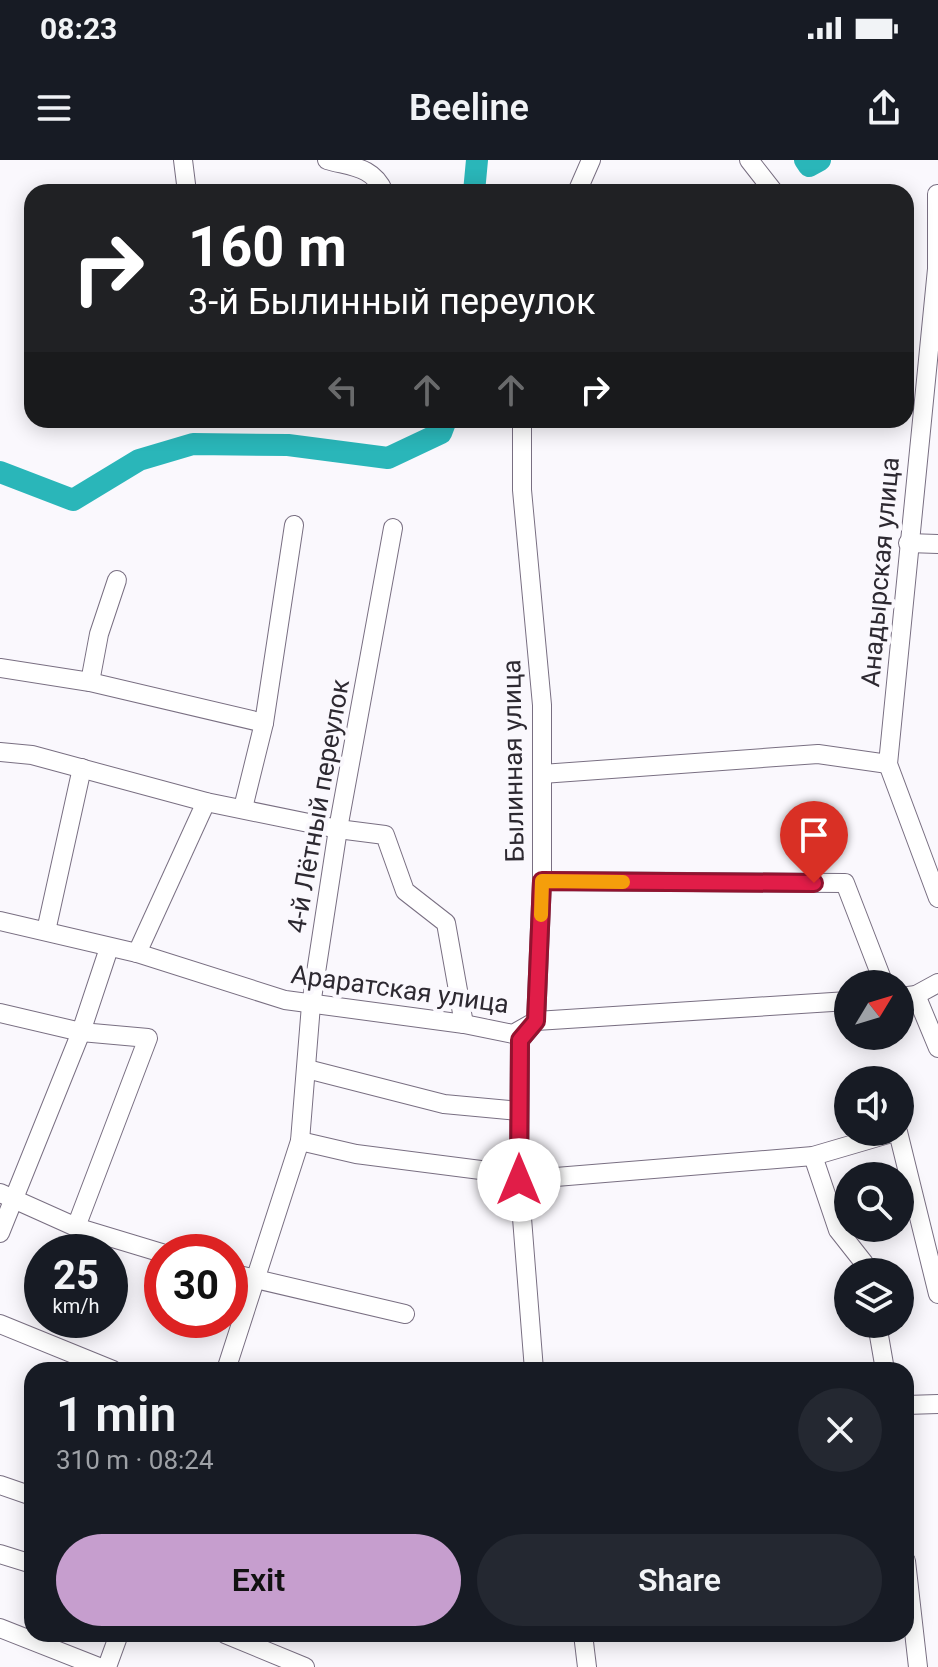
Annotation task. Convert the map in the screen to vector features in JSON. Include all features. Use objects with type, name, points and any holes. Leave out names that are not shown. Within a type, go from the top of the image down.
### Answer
[{"type":"street","points":[[183,160],[186,184]]},
{"type":"street","points":[[327,160],[367,171],[381,184]]},
{"type":"street","points":[[580,184],[591,160]]},
{"type":"street","points":[[749,160],[768,184]]},
{"type":"street","name":"Анадырская улица","points":[[937,194],[938,269],[888,764],[938,898]]},
{"type":"street","name":"Былинная улица","points":[[522,428],[522,490],[542,705],[542,881],[536,1021],[520,1040],[519,1111],[519,1180],[533,1362]]},
{"type":"street","points":[[243,808],[264,723],[294,525]]},
{"type":"street","name":"4-й Лётный переулок","points":[[229,1362],[300,1141],[311,1005],[338,829],[393,528]]},
{"type":"street","points":[[908,543],[938,544]]},
{"type":"street","points":[[90,682],[99,634],[117,580]]},
{"type":"street","points":[[0,668],[90,682],[264,723]]},
{"type":"street","points":[[0,752],[32,755],[206,802],[338,829],[385,835],[405,891],[446,923],[464,1024]]},
{"type":"street","points":[[542,774],[818,754],[888,764]]},
{"type":"street","points":[[46,931],[82,768]]},
{"type":"street","points":[[137,953],[206,802]]},
{"type":"street","points":[[542,881],[845,883],[879,970]]},
{"type":"street","name":"Араратская улица","points":[[0,921],[137,953],[263,995],[311,1005],[464,1024],[513,1034],[536,1021],[834,1002]]},
{"type":"street","points":[[0,1233],[7,1195],[81,1032],[109,948]]},
{"type":"street","points":[[914,993],[938,983]]},
{"type":"street","points":[[914,1006],[938,1048]]},
{"type":"street","points":[[0,1013],[81,1032],[148,1038],[76,1227]]},
{"type":"street","points":[[307,1069],[444,1104],[519,1111]]},
{"type":"street","points":[[300,1141],[356,1154],[504,1173],[519,1180],[813,1156],[848,1146]]},
{"type":"street","points":[[901,1146],[938,1294]]},
{"type":"street","points":[[813,1156],[838,1230],[860,1258]]},
{"type":"street","points":[[7,1195],[76,1227],[144,1248]]},
{"type":"street","points":[[248,1278],[405,1314]]},
{"type":"street","points":[[0,1324],[93,1362]]},
{"type":"street","points":[[879,1338],[884,1362]]},
{"type":"street","points":[[914,1405],[938,1404]]},
{"type":"street","points":[[0,1485],[24,1493]]},
{"type":"street","points":[[0,1554],[24,1562]]},
{"type":"street","points":[[0,1628],[24,1637]]},
{"type":"street","points":[[914,1632],[918,1667]]},
{"type":"street","points":[[36,1642],[99,1667]]},
{"type":"street","points":[[107,1667],[116,1642]]},
{"type":"street","points":[[244,1642],[305,1667]]},
{"type":"street","points":[[584,1642],[587,1667]]},
{"type":"waterway","points":[[475,184],[477,160]]},
{"type":"waterway","points":[[805,160],[809,166],[820,160]]},
{"type":"waterway","points":[[0,472],[73,500],[139,460],[193,444],[288,445],[388,458],[441,433],[443,428]]},
{"type":"slow traffic","points":[[541,915],[542,881],[623,882]]},
{"type":"route","points":[[519,1180],[520,1040],[536,1021],[542,881],[814,883]]}]
